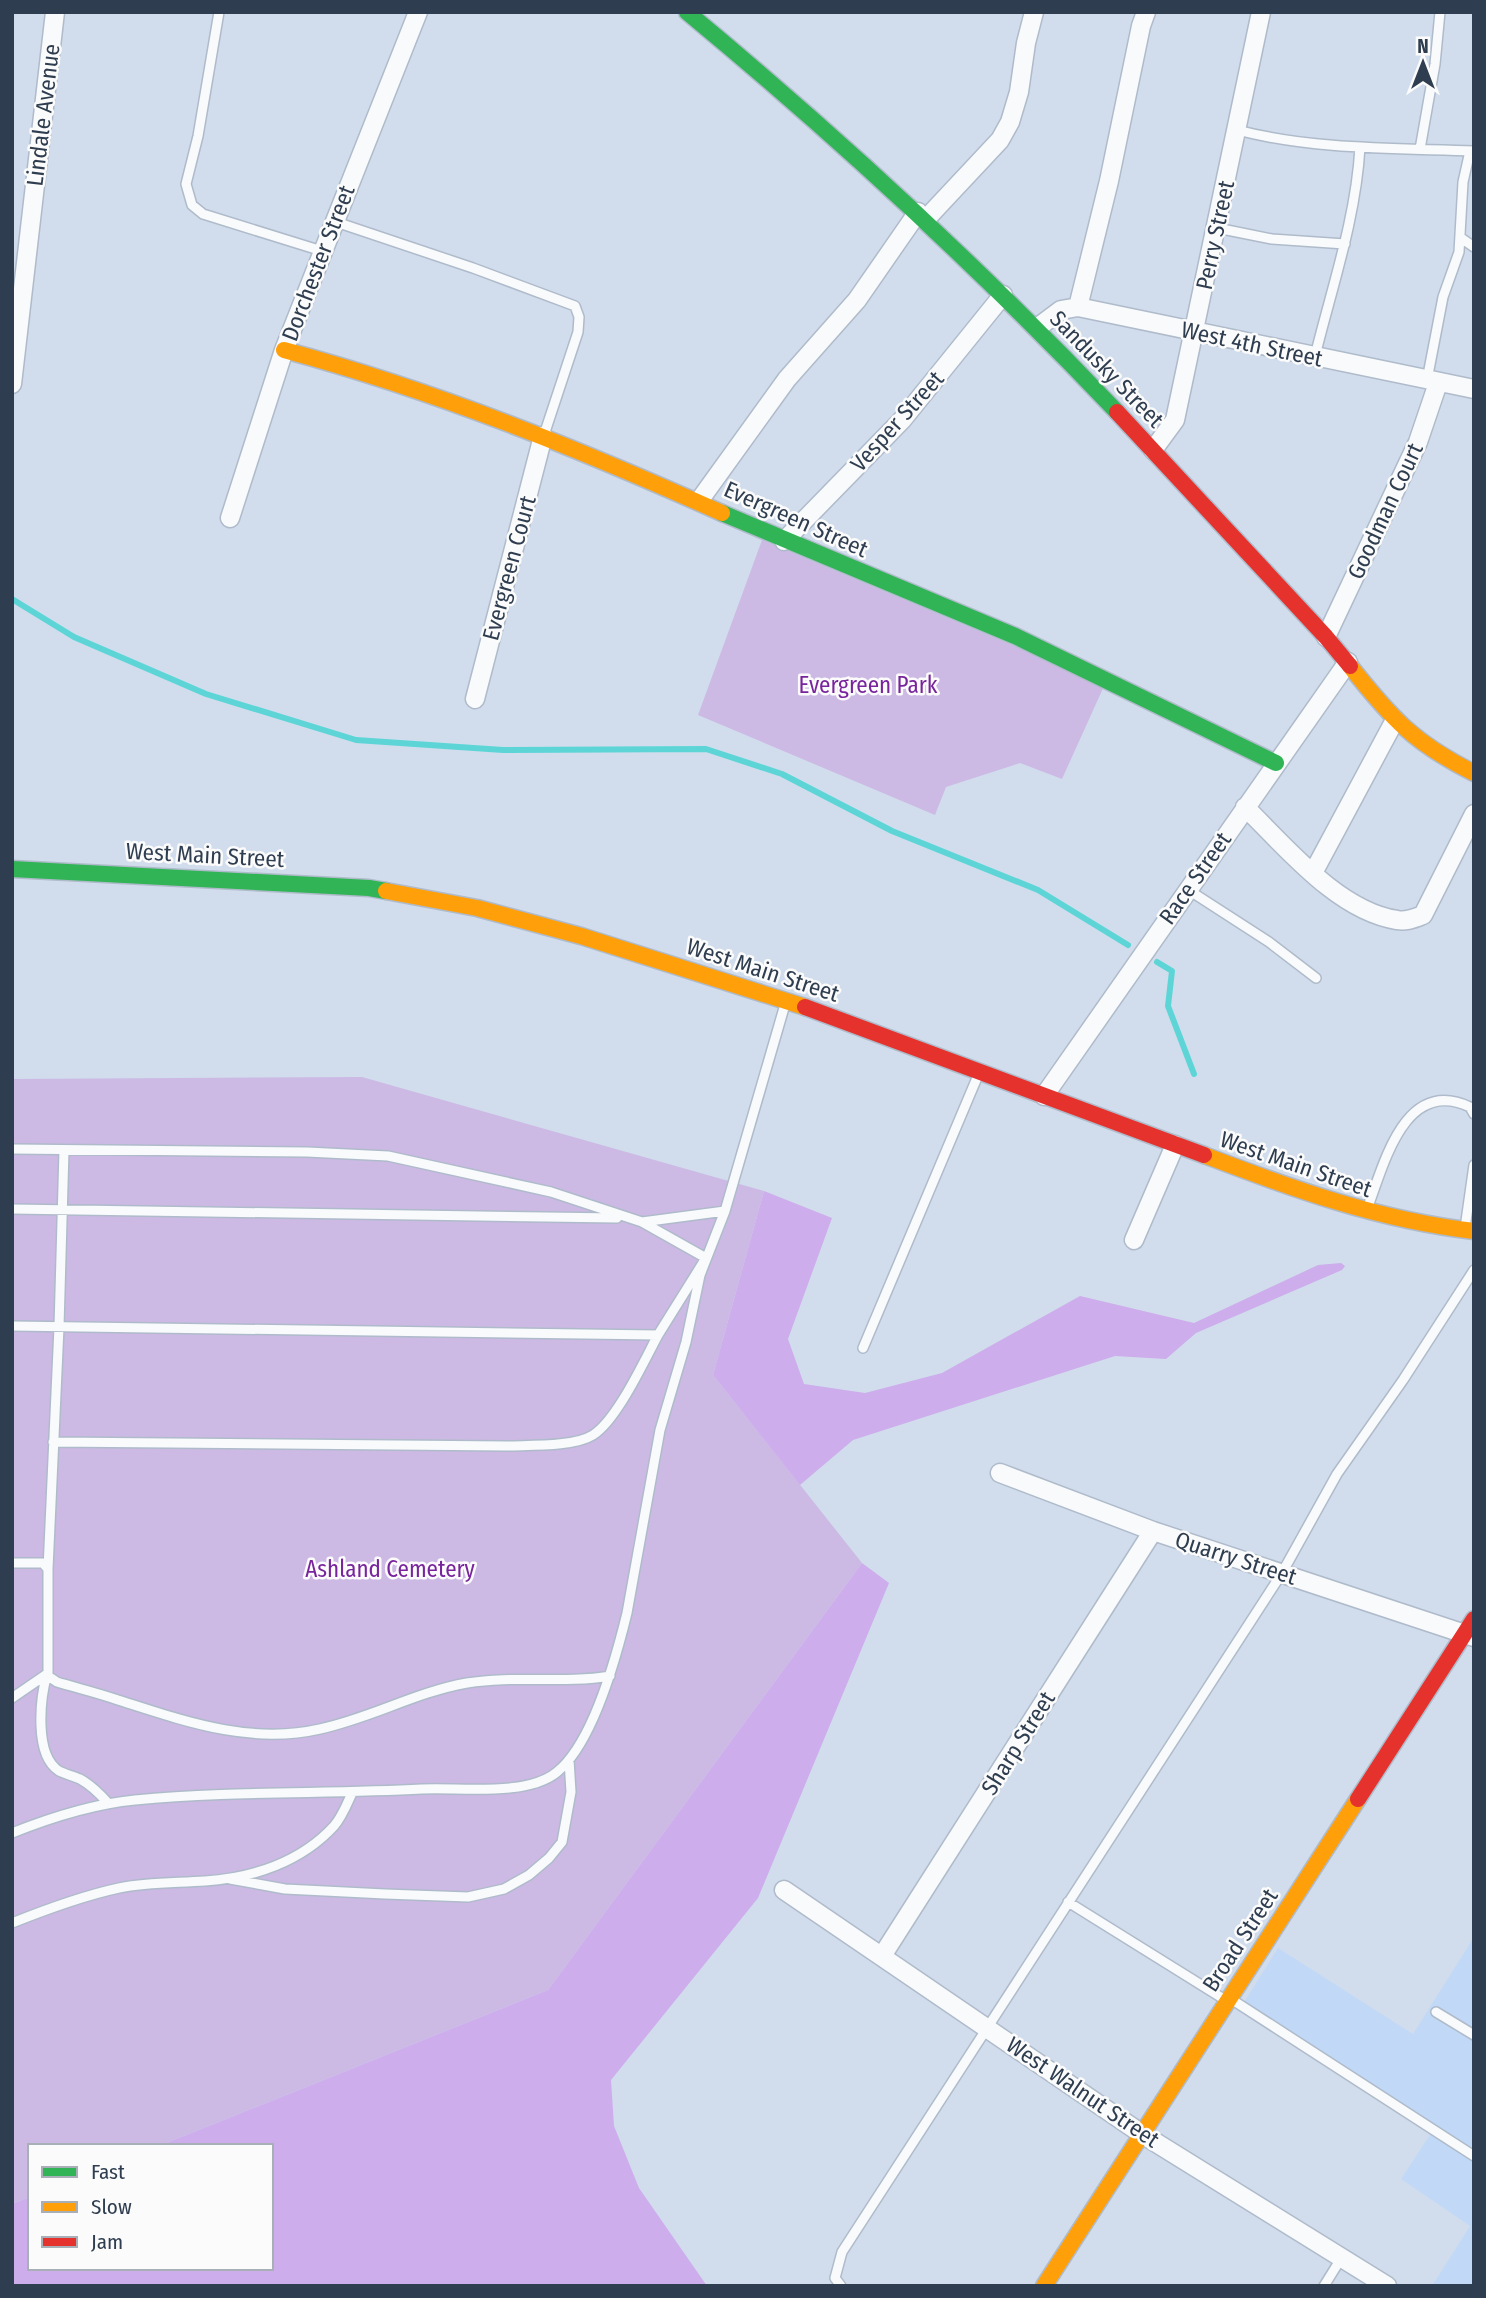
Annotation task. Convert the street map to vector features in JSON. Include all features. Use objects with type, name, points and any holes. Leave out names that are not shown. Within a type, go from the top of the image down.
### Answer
[{"type":"street","name":"Lindale Avenue","points":[[12,384],[55,12]]},
{"type":"street","name":"Dorchester Street","points":[[230,518],[284,350],[418,12]]},
{"type":"street","name":"Sandusky Street","points":[[687,12],[774,83],[922,216],[1037,328],[1326,637],[1395,720],[1433,751],[1474,773]]},
{"type":"street","points":[[699,501],[787,379],[857,300],[922,216],[1000,140],[1010,122],[1019,92],[1026,43],[1034,12]]},
{"type":"street","points":[[1037,328],[1061,310],[1078,307],[1109,181],[1140,26],[1146,12]]},
{"type":"street","name":"Perry Street","points":[[1153,450],[1175,421],[1261,12]]},
{"type":"street","name":"Vesper Street","points":[[784,541],[902,420],[1003,295]]},
{"type":"street","name":"West 4th Street","points":[[1078,307],[1474,389]]},
{"type":"street","name":"Evergreen Street","points":[[284,350],[405,384],[543,436],[1046,651],[1276,763]]},
{"type":"street","name":"Goodman Court","points":[[1326,637],[1418,442],[1433,382]]},
{"type":"street","name":"Evergreen Court","points":[[475,699],[543,436]]},
{"type":"street","name":"Race Street","points":[[1044,1096],[1348,662]]},
{"type":"street","points":[[1313,873],[1395,720]]},
{"type":"street","points":[[1244,807],[1337,894],[1365,910],[1397,920],[1423,915],[1474,814]]},
{"type":"street","name":"West Main Street","points":[[12,869],[369,888],[477,908],[581,936],[786,1000],[1307,1194],[1366,1213],[1469,1230]]},
{"type":"street","points":[[1134,1240],[1175,1145]]},
{"type":"street","name":"Quarry Street","points":[[1000,1473],[1153,1531],[1470,1630]]},
{"type":"street","name":"Sharp Street","points":[[883,1956],[1153,1531]]},
{"type":"street","name":"Broad Street","points":[[1044,2286],[1470,1630]]},
{"type":"street","name":"West Walnut Street","points":[[784,1890],[1142,2134],[1387,2286]]},
{"type":"lane","points":[[219,12],[198,136],[186,184],[192,205],[203,214],[322,251]]},
{"type":"lane","points":[[1420,149],[1435,64],[1440,12]]},
{"type":"lane","points":[[1237,130],[1277,139],[1360,147],[1472,151],[1463,182],[1461,238],[1456,262],[1443,297],[1433,382]]},
{"type":"lane","points":[[1315,356],[1345,244],[1357,181],[1360,147]]},
{"type":"lane","points":[[334,221],[575,306],[579,317],[578,332],[543,436]]},
{"type":"lane","points":[[1217,228],[1272,239],[1345,244]]},
{"type":"lane","points":[[1461,238],[1474,247]]},
{"type":"lane","points":[[1187,889],[1269,942],[1317,978]]},
{"type":"lane","points":[[12,1833],[108,1803],[179,1797],[513,1787],[546,1779],[578,1750],[610,1676],[627,1614],[660,1430],[686,1342],[700,1275],[725,1211],[786,1000]]},
{"type":"lane","points":[[863,1348],[979,1071]]},
{"type":"lane","points":[[1366,1213],[1388,1156],[1412,1112],[1432,1102],[1450,1101],[1470,1107],[1474,1114]]},
{"type":"lane","points":[[12,1149],[307,1152],[388,1156],[551,1192],[642,1222],[706,1258]]},
{"type":"lane","points":[[64,1150],[48,1569],[50,1591],[47,1674],[43,1689],[42,1728],[46,1755],[51,1763],[60,1771],[82,1780],[108,1803]]},
{"type":"lane","points":[[1469,1230],[1474,1165]]},
{"type":"lane","points":[[12,1209],[629,1219]]},
{"type":"lane","points":[[642,1222],[725,1211]]},
{"type":"lane","points":[[53,1443],[507,1446],[578,1441],[592,1436],[610,1419],[706,1258]]},
{"type":"lane","points":[[841,2286],[835,2278],[842,2252],[1282,1573],[1338,1474],[1440,1325],[1474,1270]]},
{"type":"lane","points":[[12,1326],[658,1335]]},
{"type":"lane","points":[[12,1563],[43,1563],[48,1569]]},
{"type":"lane","points":[[47,1674],[57,1682],[176,1719],[246,1734],[269,1735],[308,1732],[346,1723],[418,1694],[469,1683],[522,1678],[573,1680],[610,1676]]},
{"type":"lane","points":[[12,1698],[47,1674]]},
{"type":"lane","points":[[230,1879],[285,1889],[385,1894],[468,1897],[504,1889],[529,1875],[549,1858],[562,1842],[571,1792],[569,1759]]},
{"type":"lane","points":[[12,1923],[58,1905],[121,1888],[230,1879],[259,1872],[303,1853],[335,1825],[352,1793]]},
{"type":"lane","points":[[1068,1902],[1228,1999],[1474,2156]]},
{"type":"lane","points":[[1436,2012],[1474,2035]]},
{"type":"lane","points":[[1324,2286],[1342,2257]]},
{"type":"shaded area","points":[[764,1191],[832,1218],[788,1339],[804,1384],[865,1393],[942,1373],[1080,1296],[1194,1323],[1318,1265],[1341,1263],[1345,1266],[1342,1270],[1196,1333],[1166,1359],[1115,1356],[853,1440],[800,1485],[713,1375]]},
{"type":"shaded area","points":[[862,1563],[889,1583],[758,1898],[611,2080],[614,2126],[639,2188],[707,2286],[12,2286],[12,2204],[28,2198],[28,2270],[273,2270],[273,2144],[164,2144],[548,1990]]},
{"type":"shaded area","points":[[1474,1937],[1474,2286],[1432,2286],[1470,2226],[1401,2179],[1435,2127],[1243,2004],[1278,1948],[1413,2034]]},
{"type":"green space","name":"Evergreen Park","points":[[762,540],[1105,684],[1062,779],[1020,763],[946,787],[935,815],[698,715]]},
{"type":"green space","name":"Ashland Cemetery","points":[[362,1077],[764,1191],[713,1375],[862,1563],[548,1990],[164,2144],[28,2144],[28,2198],[12,2204],[12,1079]]},
{"type":"waterway","points":[[12,599],[74,637],[206,694],[356,740],[503,750],[706,749],[782,774],[892,831],[1038,890],[1128,945]]},
{"type":"waterway","points":[[1157,962],[1172,971],[1168,1006],[1194,1074]]},
{"type":"traffic: fast","points":[[687,12],[799,107],[908,206],[1014,307],[1117,412]]},
{"type":"traffic: fast","points":[[722,513],[1015,636],[1276,763]]},
{"type":"traffic: fast","points":[[12,869],[386,891]]},
{"type":"traffic: slow","points":[[284,350],[396,384],[506,423],[615,466],[722,513]]},
{"type":"traffic: slow","points":[[1350,666],[1405,728],[1435,751],[1474,773]]},
{"type":"traffic: slow","points":[[386,891],[477,908],[581,936],[805,1007]]},
{"type":"traffic: slow","points":[[1204,1155],[1337,1202],[1404,1219],[1474,1231]]},
{"type":"traffic: slow","points":[[1044,2286],[1358,1799]]},
{"type":"traffic: jam","points":[[1117,412],[1350,666]]},
{"type":"traffic: jam","points":[[805,1007],[1204,1155]]},
{"type":"traffic: jam","points":[[1358,1799],[1474,1619]]}]
